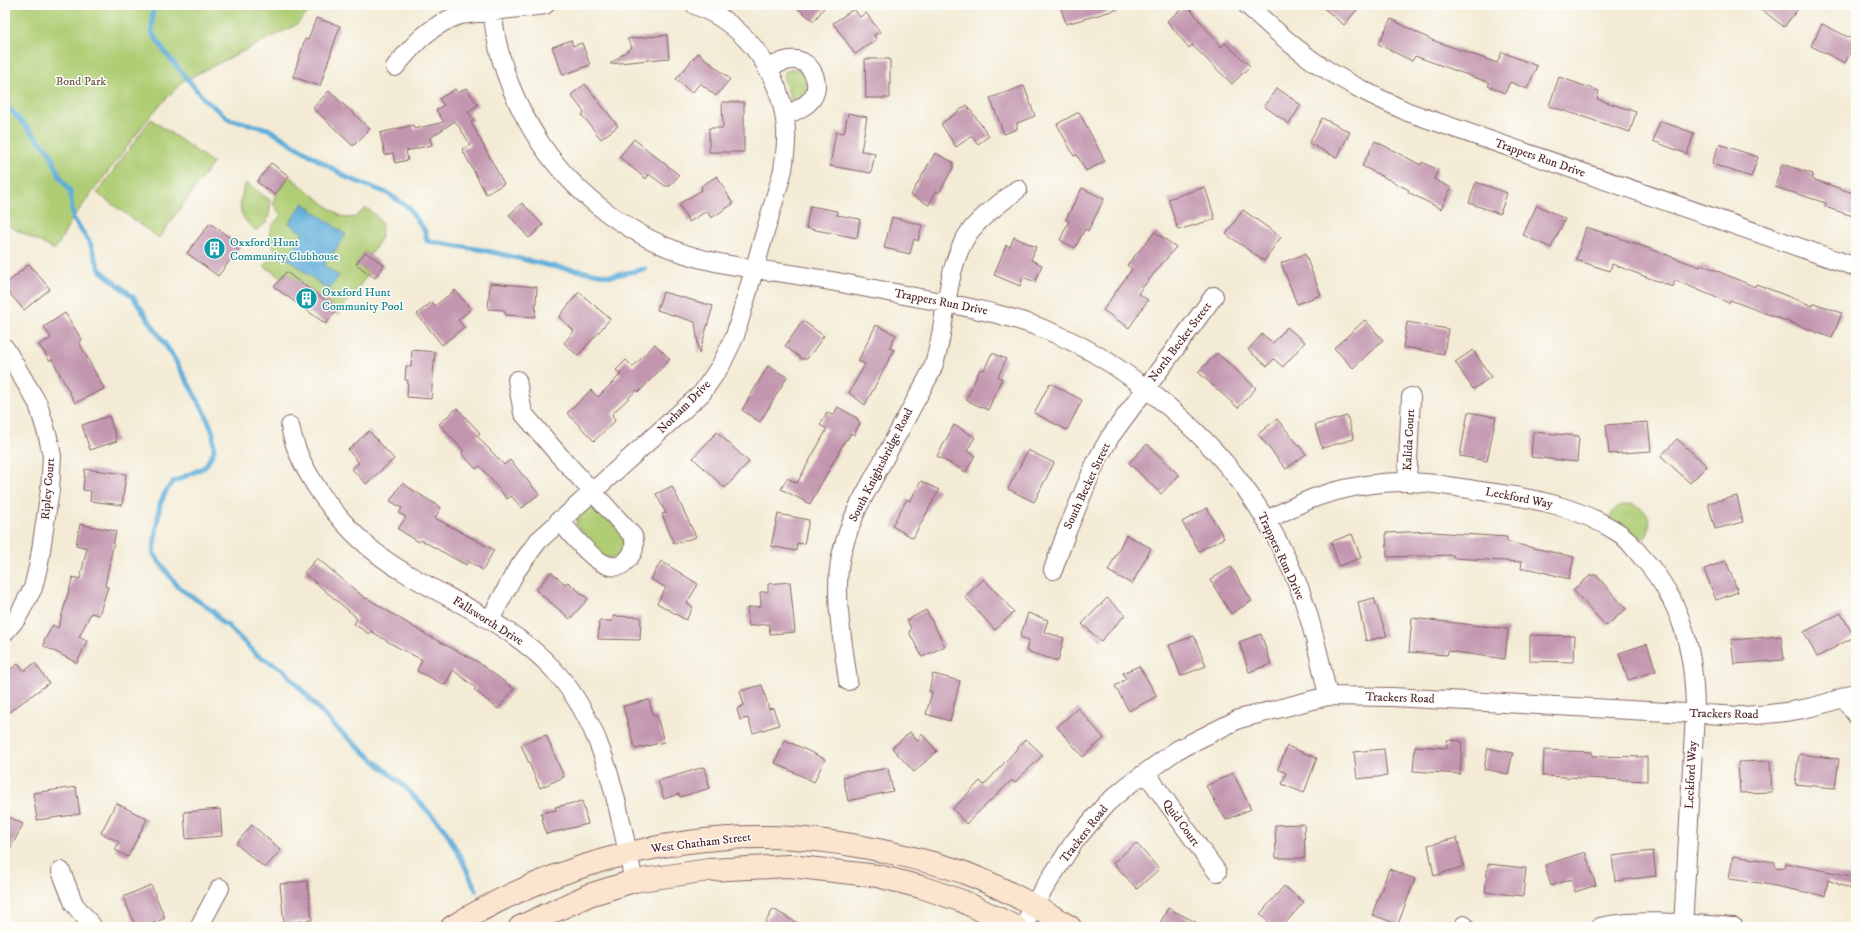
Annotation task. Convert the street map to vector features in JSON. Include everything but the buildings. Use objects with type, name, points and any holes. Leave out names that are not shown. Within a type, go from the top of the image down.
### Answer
[{"type":"street","points":[[395,67],[419,39],[440,23],[460,15],[492,9],[545,5]]},
{"type":"street","name":"Norham Drive","points":[[490,620],[526,555],[538,541],[559,520],[702,393],[714,377],[735,336],[783,170],[786,142],[785,116],[778,93],[767,69],[748,39],[718,16],[695,5]]},
{"type":"street","name":"Trappers Run Drive","points":[[1247,5],[1292,45],[1320,66],[1354,86],[1408,112],[1856,267]]},
{"type":"street","name":"Trappers Run Drive","points":[[492,9],[497,45],[504,70],[515,97],[530,126],[551,158],[570,179],[593,201],[634,230],[699,258],[987,310],[1039,327],[1060,336],[1117,367],[1146,388],[1181,417],[1215,450],[1242,483],[1267,520],[1299,588],[1317,647],[1328,696]]},
{"type":"street","points":[[767,69],[790,60],[796,60],[807,65],[815,77],[816,84],[812,97],[802,107],[785,116]]},
{"type":"street","name":"South Knightsbridge Road","points":[[848,681],[839,589],[841,556],[846,538],[858,507],[931,372],[937,355],[952,273],[958,253],[968,234],[990,212],[1018,189]]},
{"type":"street","name":"North Becket Street","points":[[1146,388],[1214,296]]},
{"type":"street","name":"Ripley Court","points":[[5,348],[38,404],[52,456],[50,490],[39,564],[33,588],[16,618],[5,632]]},
{"type":"street","points":[[517,380],[523,413],[558,454],[633,536],[635,545],[634,552],[625,563],[614,568],[602,564],[559,520]]},
{"type":"street","name":"South Becket Street","points":[[1053,570],[1067,531],[1096,462],[1110,437],[1146,388]]},
{"type":"street","name":"Kalida Court","points":[[1406,482],[1411,397]]},
{"type":"street","name":"Fallsworth Drive","points":[[290,426],[294,444],[310,478],[326,501],[353,533],[368,546],[404,572],[490,620],[518,638],[553,670],[569,689],[594,731],[606,762],[634,881]]},
{"type":"street","name":"Leckford Way","points":[[1267,520],[1310,499],[1340,490],[1406,482],[1530,498],[1594,519],[1620,534],[1657,574],[1671,598],[1683,626],[1691,654],[1695,714],[1683,925]]},
{"type":"street","name":"Trackers Road","points":[[1024,927],[1034,904],[1074,842],[1090,822],[1106,804],[1176,750],[1238,719],[1328,696],[1392,697],[1741,716],[1777,714],[1824,705],[1850,694],[1856,715]]},
{"type":"street","name":"Quid Court","points":[[1146,773],[1217,872]]},
{"type":"street","name":"West Chatham Street","points":[[452,927],[487,907],[554,876],[628,853],[684,843],[736,837],[808,839],[864,847],[919,859],[965,873],[1034,904],[1070,927]]},
{"type":"street","points":[[520,927],[589,895],[634,881],[709,870],[790,866],[878,876],[921,887],[962,901],[1016,927]]},
{"type":"street","points":[[61,871],[74,904],[93,927]]},
{"type":"street","points":[[199,927],[220,888]]},
{"type":"street","points":[[1600,927],[1615,924],[1734,927]]},
{"type":"green space","name":"Bond Park","points":[[5,5],[316,5],[296,25],[183,81],[150,116],[73,218],[55,250],[5,224]]},
{"type":"green space","points":[[793,69],[800,70],[810,81],[808,95],[795,102],[791,99],[783,77],[786,71]]},
{"type":"green space","points":[[151,119],[213,163],[159,238],[97,193]]},
{"type":"green space","points":[[289,176],[339,215],[347,218],[355,217],[366,208],[378,218],[381,224],[381,236],[375,249],[370,255],[365,252],[356,264],[369,273],[338,315],[335,312],[336,309],[286,272],[281,278],[264,266],[276,250],[269,241],[271,228],[281,215],[273,204],[275,195]]},
{"type":"green space","points":[[246,183],[270,200],[267,221],[261,228],[256,230],[245,220],[240,209],[241,197]]},
{"type":"green space","points":[[595,504],[628,540],[620,559],[604,557],[576,525],[578,517]]},
{"type":"green space","points":[[1632,504],[1646,513],[1649,521],[1646,537],[1639,540],[1610,518],[1618,507]]},
{"type":"water","points":[[303,203],[346,235],[324,265],[339,276],[328,290],[287,258],[303,234],[289,223]]},
{"type":"waterway","points":[[153,5],[152,33],[168,56],[205,100],[229,119],[268,129],[348,178],[387,193],[408,207],[425,231],[427,241],[483,250],[551,266],[611,276],[645,269]]},
{"type":"waterway","points":[[5,104],[50,152],[59,175],[70,191],[73,218],[90,243],[100,270],[133,297],[171,353],[205,413],[213,433],[214,451],[205,467],[173,482],[166,491],[160,504],[153,553],[178,587],[213,611],[223,624],[226,624],[257,655],[284,670],[334,726],[404,786],[444,828],[462,860],[476,890]]},
{"type":"place","name":"Oxxford Hunt Community Clubhouse","points":[[214,249]]},
{"type":"place","name":"Oxxford Hunt Community Pool","points":[[307,299]]}]
